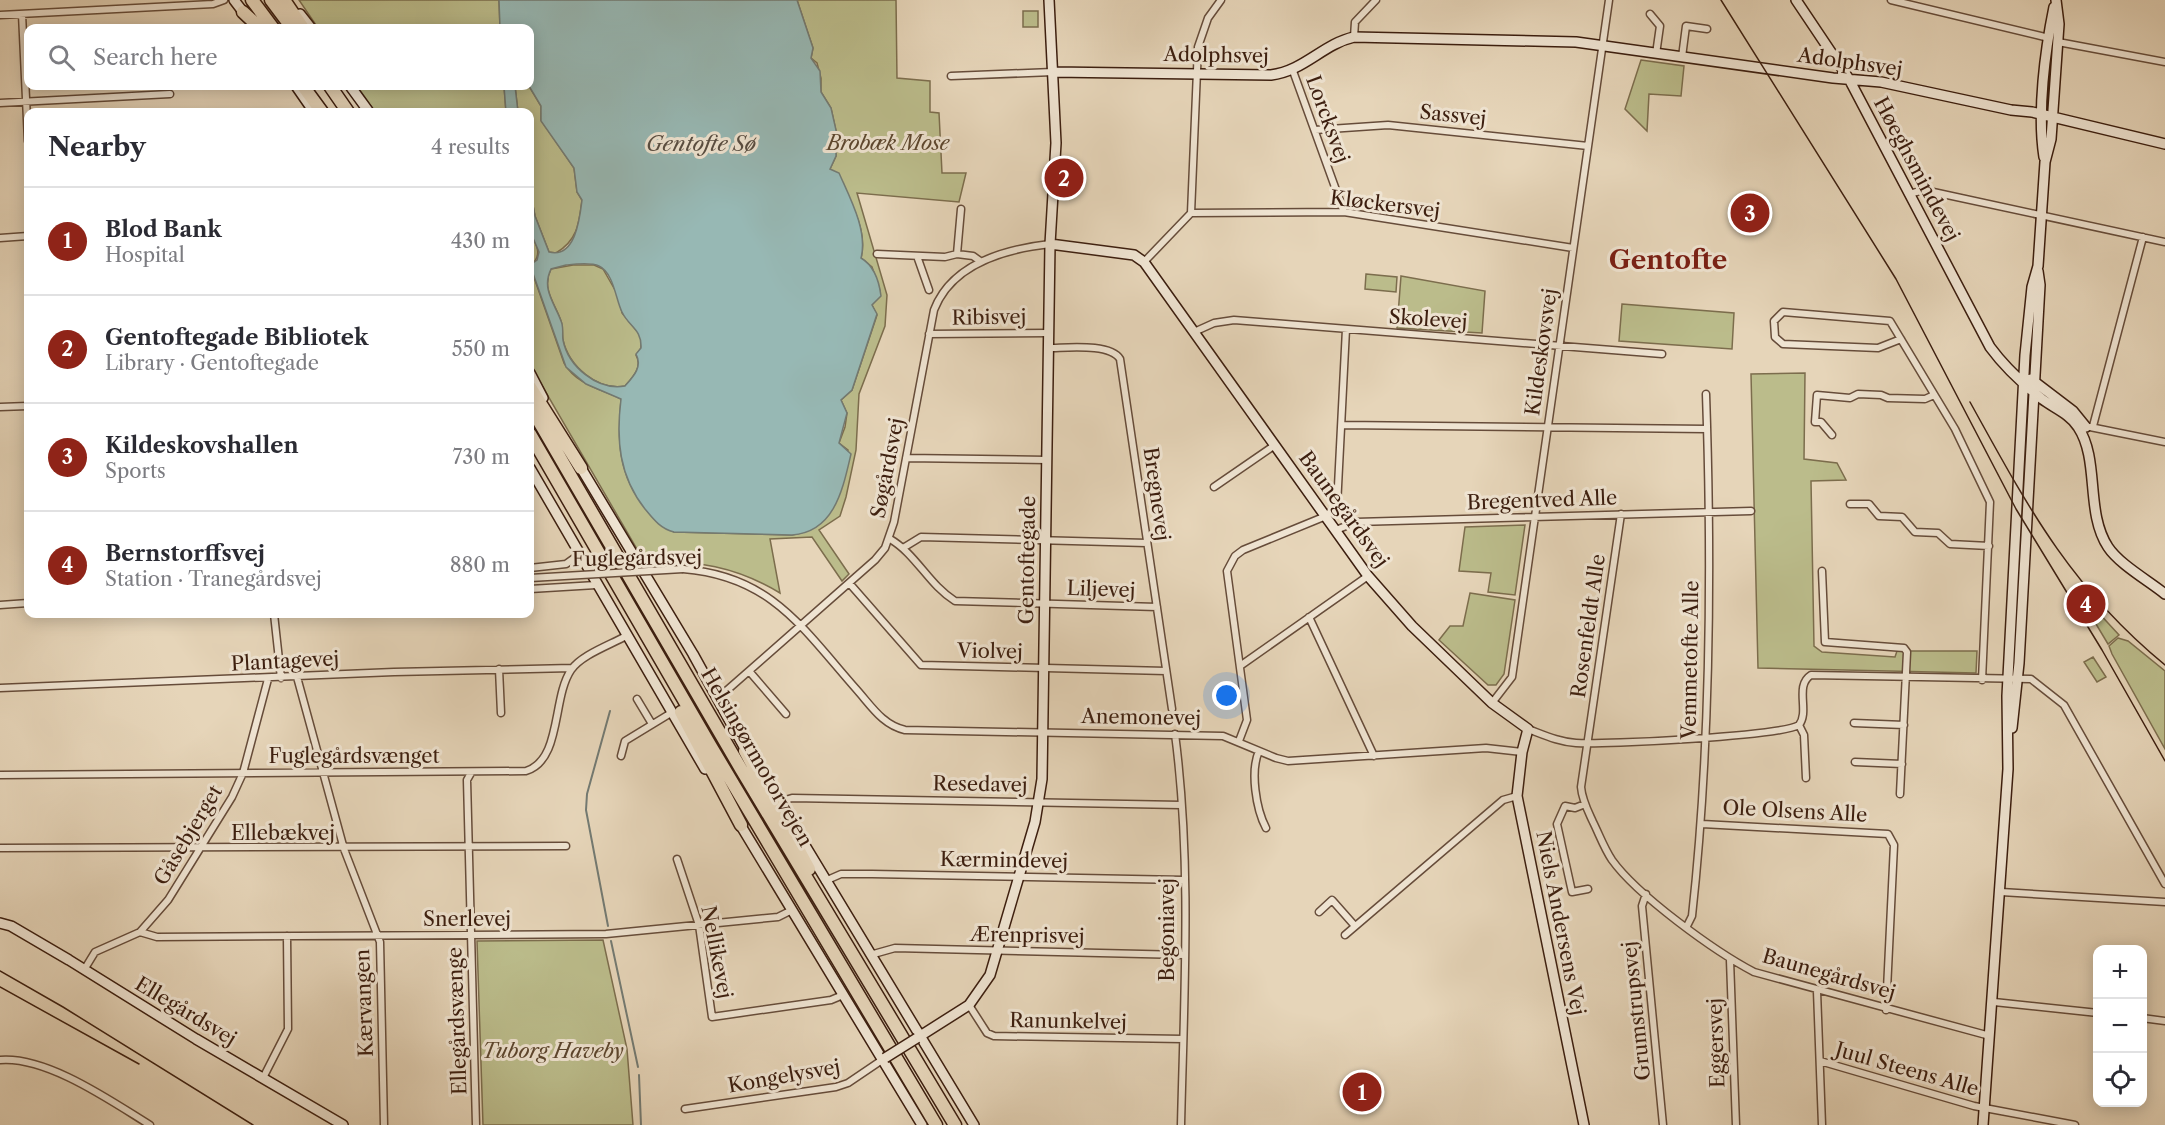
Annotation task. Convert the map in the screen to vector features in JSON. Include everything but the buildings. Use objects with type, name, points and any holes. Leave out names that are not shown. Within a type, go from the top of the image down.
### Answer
[{"type":"highway","points":[[252,0],[270,24]]},
{"type":"highway","points":[[271,0],[289,24]]},
{"type":"highway","points":[[284,0],[300,24]]},
{"type":"highway","points":[[243,12],[256,24]]},
{"type":"highway","points":[[306,90],[319,108]]},
{"type":"highway","points":[[315,90],[327,108]]},
{"type":"highway","points":[[333,90],[345,108]]},
{"type":"highway","points":[[342,90],[354,108]]},
{"type":"highway","points":[[534,393],[581,468]]},
{"type":"highway","name":"Helsingørmotorvejen","points":[[534,413],[838,932],[955,1125]]},
{"type":"highway","name":"Helsingørmotorvejen","points":[[534,441],[634,615],[936,1125]]},
{"type":"highway","points":[[634,615],[634,622],[741,825]]},
{"type":"highway","points":[[746,751],[836,919],[838,932]]},
{"type":"street","points":[[0,15],[213,4],[224,0]]},
{"type":"street","points":[[234,0],[252,24]]},
{"type":"street","points":[[290,0],[308,24]]},
{"type":"street","name":"Gentoftegade","points":[[884,1059],[969,1005],[990,975],[1039,801],[1045,604],[1050,244],[1056,143],[1049,0]]},
{"type":"street","points":[[1050,244],[1134,255],[1144,262],[1191,213],[1198,47],[1202,33],[1221,0]]},
{"type":"street","points":[[1354,37],[1355,22],[1376,0]]},
{"type":"street","name":"Kildeskovsvej","points":[[1492,703],[1512,677],[1609,0]]},
{"type":"street","name":"Høeghsmindevej","points":[[1796,0],[1849,79],[1986,340],[2000,358],[2069,417],[2087,428]]},
{"type":"street","points":[[1891,0],[2053,40],[2165,62]]},
{"type":"street","points":[[1983,1125],[1994,1002],[2009,749],[2008,678],[2023,392],[2028,317],[2037,266],[2042,215],[2056,0]]},
{"type":"street","points":[[22,14],[24,58]]},
{"type":"street","points":[[1650,14],[1660,26],[1656,54]]},
{"type":"street","points":[[1682,57],[1686,26],[1707,28]]},
{"type":"street","name":"Adolphsvej","points":[[1053,72],[1271,75],[1293,70],[1335,42],[1354,37],[1545,41],[1602,46],[1881,82],[2165,144]]},
{"type":"street","name":"Lorcksvej","points":[[1293,70],[1344,212]]},
{"type":"street","points":[[951,76],[1053,72]]},
{"type":"street","points":[[25,90],[26,108]]},
{"type":"street","points":[[299,90],[311,108]]},
{"type":"street","points":[[353,90],[366,108]]},
{"type":"street","points":[[0,103],[170,94]]},
{"type":"street","name":"Sassvej","points":[[1315,130],[1388,125],[1587,146]]},
{"type":"street","points":[[1909,194],[1924,190],[2165,242]]},
{"type":"street","points":[[957,254],[962,209]]},
{"type":"street","name":"Kløckersvej","points":[[1191,213],[1344,212],[1573,248]]},
{"type":"street","points":[[0,238],[24,236]]},
{"type":"street","points":[[2143,237],[2087,428],[2099,527],[2107,546],[2165,594]]},
{"type":"street","name":"Søgårdsvej","points":[[717,699],[875,560],[890,539],[929,334],[939,297],[954,279],[980,261],[1021,249],[1050,244]]},
{"type":"street","points":[[877,254],[945,257],[957,254],[974,256],[980,261]]},
{"type":"street","points":[[917,256],[928,290]]},
{"type":"street","name":"Baunegårdsvej","points":[[1144,262],[1368,576],[1412,626],[1492,703],[1528,729],[1553,739],[1588,743],[1581,787],[1585,804],[1610,858],[1625,876],[1730,960],[1767,977],[1991,1037]]},
{"type":"street","points":[[2009,749],[2018,678],[2040,285],[2037,266]]},
{"type":"street","points":[[1901,339],[1878,348],[1783,344],[1775,337],[1774,321],[1783,312],[1885,318],[1890,321],[1901,339],[1934,395],[1955,429],[1987,493],[1991,511],[1982,680]]},
{"type":"street","name":"Skolevej","points":[[1194,332],[1202,326],[1228,320],[1662,354]]},
{"type":"street","points":[[1239,741],[1247,720],[1227,580],[1230,563],[1243,550],[1326,516],[1333,511],[1338,502],[1346,329]]},
{"type":"street","name":"Ribisvej","points":[[929,334],[1049,333]]},
{"type":"street","points":[[1986,340],[1990,355],[2023,392]]},
{"type":"street","name":"Bregnevej","points":[[1048,348],[1104,349],[1117,354],[1120,359],[1172,709]]},
{"type":"street","points":[[534,380],[581,468],[670,616],[746,751],[974,1125]]},
{"type":"street","name":"Vemmetofte Alle","points":[[1687,926],[1692,916],[1702,824],[1710,512],[1706,394]]},
{"type":"street","points":[[1832,435],[1821,422],[1815,422],[1817,395],[1850,398],[1858,394],[1881,394],[1888,398],[1925,399],[1934,395]]},
{"type":"street","points":[[0,407],[24,406]]},
{"type":"street","points":[[1342,425],[1707,429]]},
{"type":"street","points":[[2087,428],[2165,441]]},
{"type":"street","points":[[1214,487],[1275,445]]},
{"type":"street","points":[[906,458],[1047,460]]},
{"type":"street","points":[[534,478],[671,713],[884,1059],[922,1125]]},
{"type":"street","points":[[1850,504],[1869,504],[1879,516],[1902,517],[1915,532],[1938,533],[1950,544],[1989,546]]},
{"type":"street","name":"Bregentved Alle","points":[[1336,530],[1356,522],[1751,511]]},
{"type":"street","name":"Rosenfeldt Alle","points":[[1588,743],[1621,514]]},
{"type":"street","points":[[903,548],[921,537],[1147,543]]},
{"type":"street","name":"Liljevej","points":[[890,539],[903,548],[941,592],[955,601],[1157,607]]},
{"type":"street","name":"Fuglegårdsvej","points":[[534,568],[566,564],[580,555]]},
{"type":"street","name":"Fuglegårdsvej","points":[[534,578],[683,569],[706,571],[750,585],[784,608],[800,625]]},
{"type":"street","points":[[1822,571],[1824,642],[1904,648],[1907,652],[1900,794]]},
{"type":"street","points":[[1240,666],[1368,576]]},
{"type":"street","name":"Violvej","points":[[849,584],[921,665],[1166,670]]},
{"type":"street","name":"Fuglegårdsvej","points":[[534,589],[596,585]]},
{"type":"street","points":[[0,605],[24,603]]},
{"type":"street","points":[[1309,617],[1374,756]]},
{"type":"street","points":[[274,618],[280,678]]},
{"type":"street","name":"Anemonevej","points":[[800,625],[885,722],[905,730],[1223,736],[1288,760],[1486,748],[1522,752]]},
{"type":"street","points":[[572,668],[626,636]]},
{"type":"street","name":"Plantagevej","points":[[0,688],[572,668]]},
{"type":"street","name":"Fuglegårdsvænget","points":[[0,775],[526,771],[541,764],[546,756],[565,681],[572,668]]},
{"type":"street","points":[[499,669],[501,712]]},
{"type":"street","points":[[748,671],[786,714]]},
{"type":"street","points":[[1588,743],[1765,732],[1799,725],[1803,719],[1803,687],[1807,678],[1818,674],[1982,680],[2031,679],[2064,705],[2165,884]]},
{"type":"street","name":"Kærvangen","points":[[297,677],[344,849],[378,936],[384,1125]]},
{"type":"street","name":"Gåsebjerget","points":[[84,970],[95,952],[140,932],[168,900],[232,797],[243,773],[268,679]]},
{"type":"street","points":[[637,699],[652,724]]},
{"type":"street","points":[[621,756],[625,741],[671,713]]},
{"type":"street","points":[[1854,723],[1904,725]]},
{"type":"street","points":[[1799,725],[1804,735],[1806,778]]},
{"type":"street","name":"Niels Andersens Vej","points":[[1528,729],[1522,752],[1517,796],[1584,1125]]},
{"type":"street","name":"Begoniavej","points":[[1175,735],[1184,880],[1181,1125]]},
{"type":"street","points":[[1259,751],[1254,765],[1261,817],[1266,828]]},
{"type":"street","points":[[1855,762],[1902,764]]},
{"type":"street","name":"Ellegårdsvænge","points":[[471,773],[467,780],[476,1125]]},
{"type":"street","points":[[1345,935],[1503,800],[1517,796]]},
{"type":"street","name":"Resedavej","points":[[778,802],[792,798],[1039,801],[1181,806]]},
{"type":"street","points":[[1585,804],[1575,808],[1565,806],[1557,824],[1572,892],[1588,889]]},
{"type":"street","name":"Ole Olsens Alle","points":[[1702,824],[1888,834],[1894,846],[1886,1010]]},
{"type":"street","name":"Ellebækvej","points":[[0,848],[344,849],[566,846]]},
{"type":"street","name":"Nellikevej","points":[[677,859],[699,925],[712,1017],[831,1000],[843,994]]},
{"type":"street","name":"Kærmindevej","points":[[825,880],[841,874],[1184,880]]},
{"type":"street","points":[[2001,892],[2165,902]]},
{"type":"street","name":"Grumstrupsvej","points":[[1646,894],[1642,906],[1663,1125]]},
{"type":"street","points":[[1319,912],[1332,900],[1354,926]]},
{"type":"street","name":"Snerlevej","points":[[140,932],[157,937],[606,934],[778,917],[792,910]]},
{"type":"street","name":"Ellegårdsvej","points":[[0,919],[343,1125]]},
{"type":"street","points":[[263,1078],[288,1029],[287,936]]},
{"type":"street","name":"Ærenprisvej","points":[[870,955],[896,948],[1184,955]]},
{"type":"street","name":"Eggersvej","points":[[1730,960],[1736,1125]]},
{"type":"street","points":[[1817,991],[1822,1125]]},
{"type":"street","points":[[1994,1002],[2093,1013]]},
{"type":"street","name":"Ranunkelvej","points":[[969,1005],[987,1033],[994,1036],[1183,1039]]},
{"type":"street","points":[[2147,1019],[2165,1021]]},
{"type":"street","name":"Kongelysvej","points":[[686,1108],[836,1087],[848,1083],[884,1059]]},
{"type":"street","points":[[0,1060],[25,1063],[58,1073],[97,1092],[150,1125]]},
{"type":"street","name":"Juul Steens Alle","points":[[1820,1061],[1985,1108],[2075,1125]]},
{"type":"green space","points":[[299,0],[499,0],[500,24],[315,24]]},
{"type":"green space","name":"Brobæk Mose","points":[[797,0],[896,0],[897,78],[930,81],[930,112],[939,113],[942,173],[966,173],[959,202],[857,193],[887,295],[885,326],[859,394],[856,450],[846,497],[840,516],[819,530],[849,574],[842,581],[812,537],[770,539],[780,593],[748,577],[715,567],[681,562],[645,563],[534,372],[534,277],[564,363],[569,370],[590,386],[621,399],[619,429],[625,470],[637,496],[658,523],[674,532],[792,535],[807,531],[818,524],[833,504],[841,478],[848,450],[839,443],[847,413],[841,400],[852,390],[877,315],[872,305],[880,291],[872,267],[861,258],[862,235],[855,212],[830,169],[836,156],[836,131],[831,108],[821,92],[821,78],[817,63],[811,58],[813,48]]},
{"type":"green space","points":[[1023,11],[1038,11],[1038,27],[1023,27]]},
{"type":"green space","points":[[1641,60],[1684,66],[1681,96],[1649,94],[1647,131],[1625,109]]},
{"type":"green space","points":[[360,90],[504,90],[506,108],[372,108]]},
{"type":"green space","points":[[515,90],[531,90],[541,106],[541,120],[574,168],[577,192],[582,200],[578,223],[573,237],[556,253],[549,252],[534,211],[534,108],[518,108]]},
{"type":"green space","points":[[534,240],[538,249],[534,262]]},
{"type":"green space","points":[[573,265],[594,265],[603,269],[619,297],[622,313],[641,336],[641,348],[636,355],[637,368],[625,386],[604,385],[586,375],[566,350],[561,321],[548,289],[548,276],[551,269]]},
{"type":"green space","points":[[1366,274],[1397,277],[1396,292],[1365,289]]},
{"type":"green space","points":[[1401,276],[1485,291],[1482,333],[1397,328]]},
{"type":"green space","points":[[1622,304],[1734,313],[1732,349],[1619,341]]},
{"type":"green space","points":[[1805,373],[1804,459],[1837,463],[1846,480],[1811,481],[1814,646],[1822,652],[1895,657],[1897,651],[1977,651],[1976,673],[1758,668],[1751,374]]},
{"type":"green space","points":[[1525,525],[1515,595],[1488,592],[1491,573],[1459,571],[1465,527]]},
{"type":"green space","points":[[1470,593],[1515,600],[1504,674],[1496,685],[1488,685],[1439,640],[1450,626],[1463,626]]},
{"type":"green space","points":[[2096,610],[2119,635],[2108,644],[2090,614]]},
{"type":"green space","points":[[2118,638],[2128,641],[2165,671],[2165,749],[2112,654],[2109,646]]},
{"type":"green space","points":[[2093,657],[2106,677],[2097,682],[2084,662]]},
{"type":"green space","name":"Tuborg Haveby","points":[[603,940],[627,1049],[633,1125],[483,1125],[477,941]]},
{"type":"water","name":"Gentofte Sø","points":[[499,0],[797,0],[813,48],[811,58],[820,71],[821,92],[831,108],[836,130],[836,156],[830,169],[839,173],[853,204],[862,237],[861,258],[875,274],[881,296],[872,305],[877,314],[852,390],[841,400],[847,413],[839,443],[851,454],[844,481],[835,506],[818,526],[807,532],[792,535],[674,532],[658,524],[636,496],[621,457],[619,429],[621,399],[586,384],[566,367],[534,276],[534,262],[539,252],[534,240],[534,211],[549,252],[558,252],[571,243],[575,235],[582,200],[577,192],[574,168],[541,121],[541,106],[531,90],[534,90],[534,24],[500,24]],"holes":[[[583,264],[599,266],[608,275],[622,312],[639,336],[641,348],[636,354],[638,367],[625,386],[604,385],[585,375],[566,350],[562,323],[548,290],[548,276],[551,269]]]},
{"type":"water","points":[[504,90],[515,90],[518,108],[506,108]]},
{"type":"waterway","points":[[608,926],[586,810],[587,794],[610,711]]},
{"type":"waterway","points":[[611,941],[638,1067]]},
{"type":"waterway","points":[[639,1075],[641,1125]]},
{"type":"tram line","points":[[1721,0],[1896,279],[2016,509],[2102,650],[2165,761]]},
{"type":"tram line","points":[[1970,402],[2032,511],[2054,544],[2103,606],[2165,665]]},
{"type":"tram line","points":[[0,971],[63,1007],[253,1125]]},
{"type":"tram line","points":[[0,987],[139,1064]]},
{"type":"place","name":"Gentoftegade Bibliotek","points":[[1064,178]]},
{"type":"place","name":"Kildeskovshallen","points":[[1750,213]]},
{"type":"place","name":"Bernstorffsvej","points":[[2086,604]]},
{"type":"place","name":"Blod Bank","points":[[1362,1092]]},
{"type":"district","name":"Gentofte","points":[[1668,260]]}]
